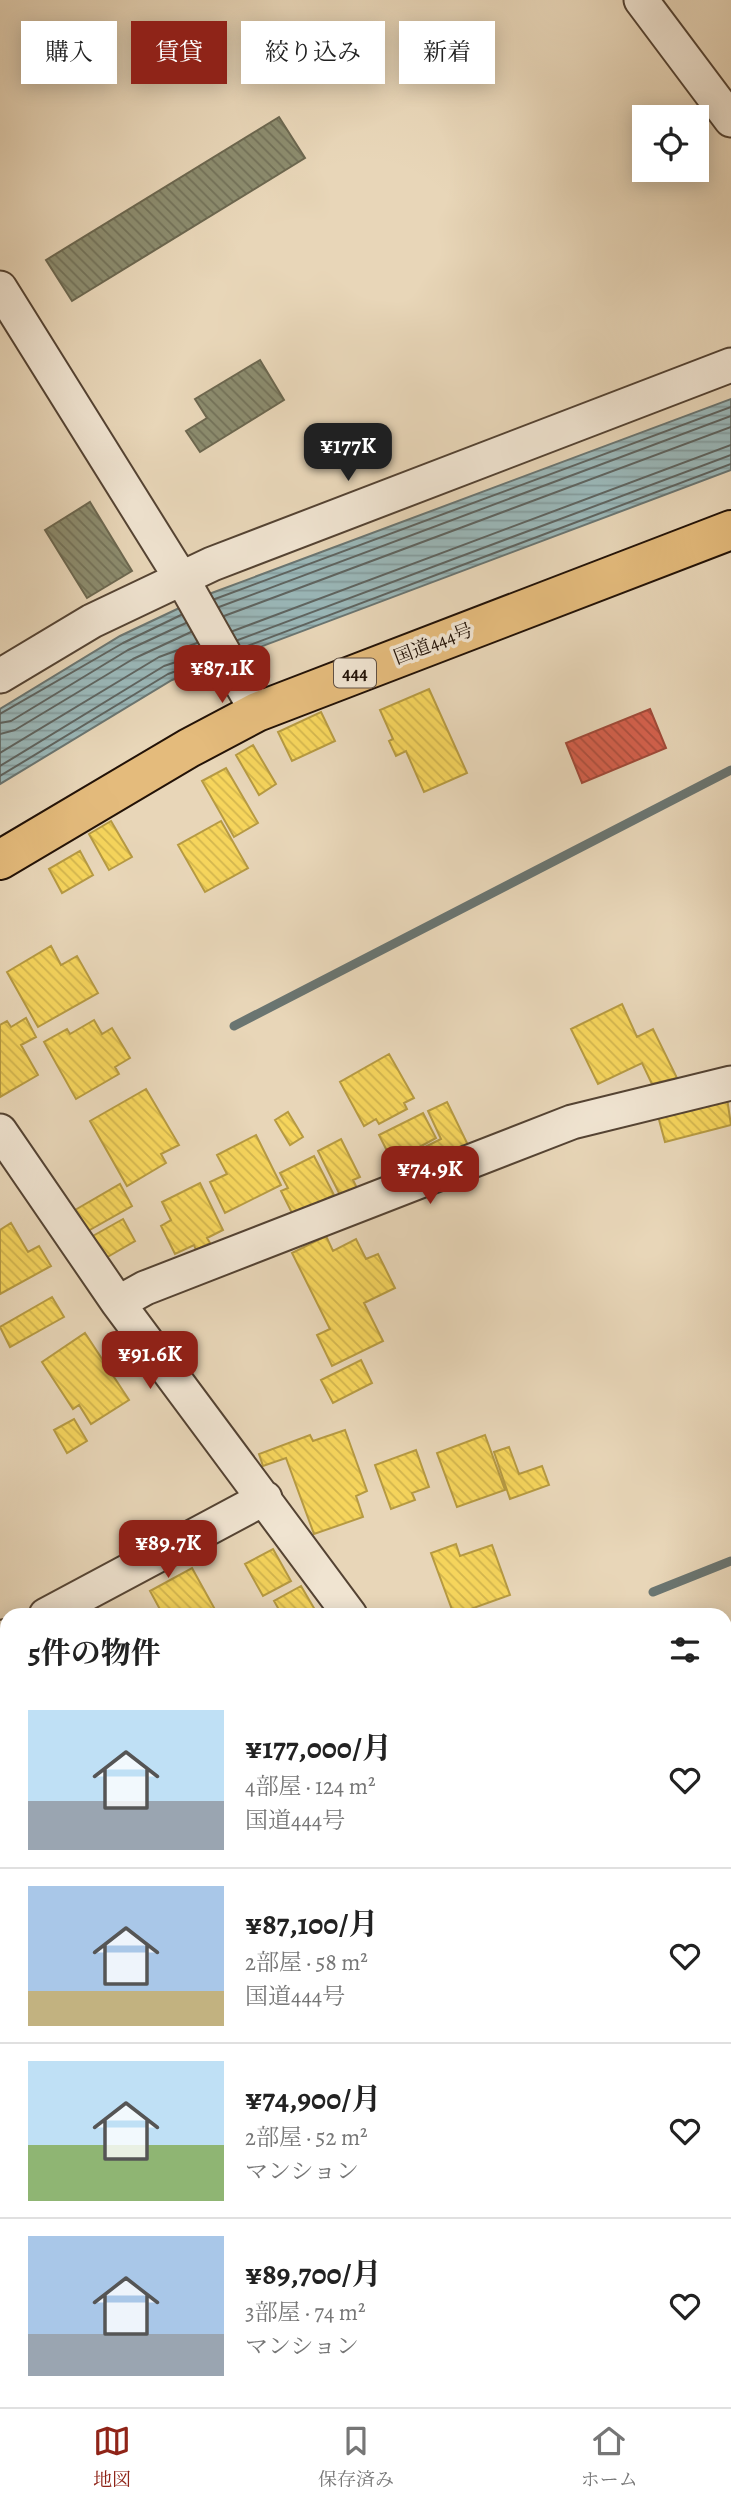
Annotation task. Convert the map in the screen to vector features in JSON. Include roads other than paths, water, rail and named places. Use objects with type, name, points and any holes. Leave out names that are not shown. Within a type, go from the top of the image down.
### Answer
[{"type":"highway","name":"国道444号","points":[[0,860],[189,748],[257,712],[731,530]]},
{"type":"street","points":[[641,0],[731,120]]},
{"type":"street","points":[[0,288],[185,584],[257,712]]},
{"type":"street","points":[[0,676],[92,621],[731,365]]},
{"type":"street","points":[[118,1303],[145,1288],[572,1122],[731,1083]]},
{"type":"street","points":[[0,1131],[118,1303],[345,1608]]},
{"type":"street","points":[[59,1608],[265,1498]]},
{"type":"water","points":[[731,399],[731,470],[172,680],[0,784],[0,709],[120,636],[209,594]]},
{"type":"waterway","points":[[234,1026],[731,770]]},
{"type":"waterway","points":[[653,1592],[731,1561]]}]
